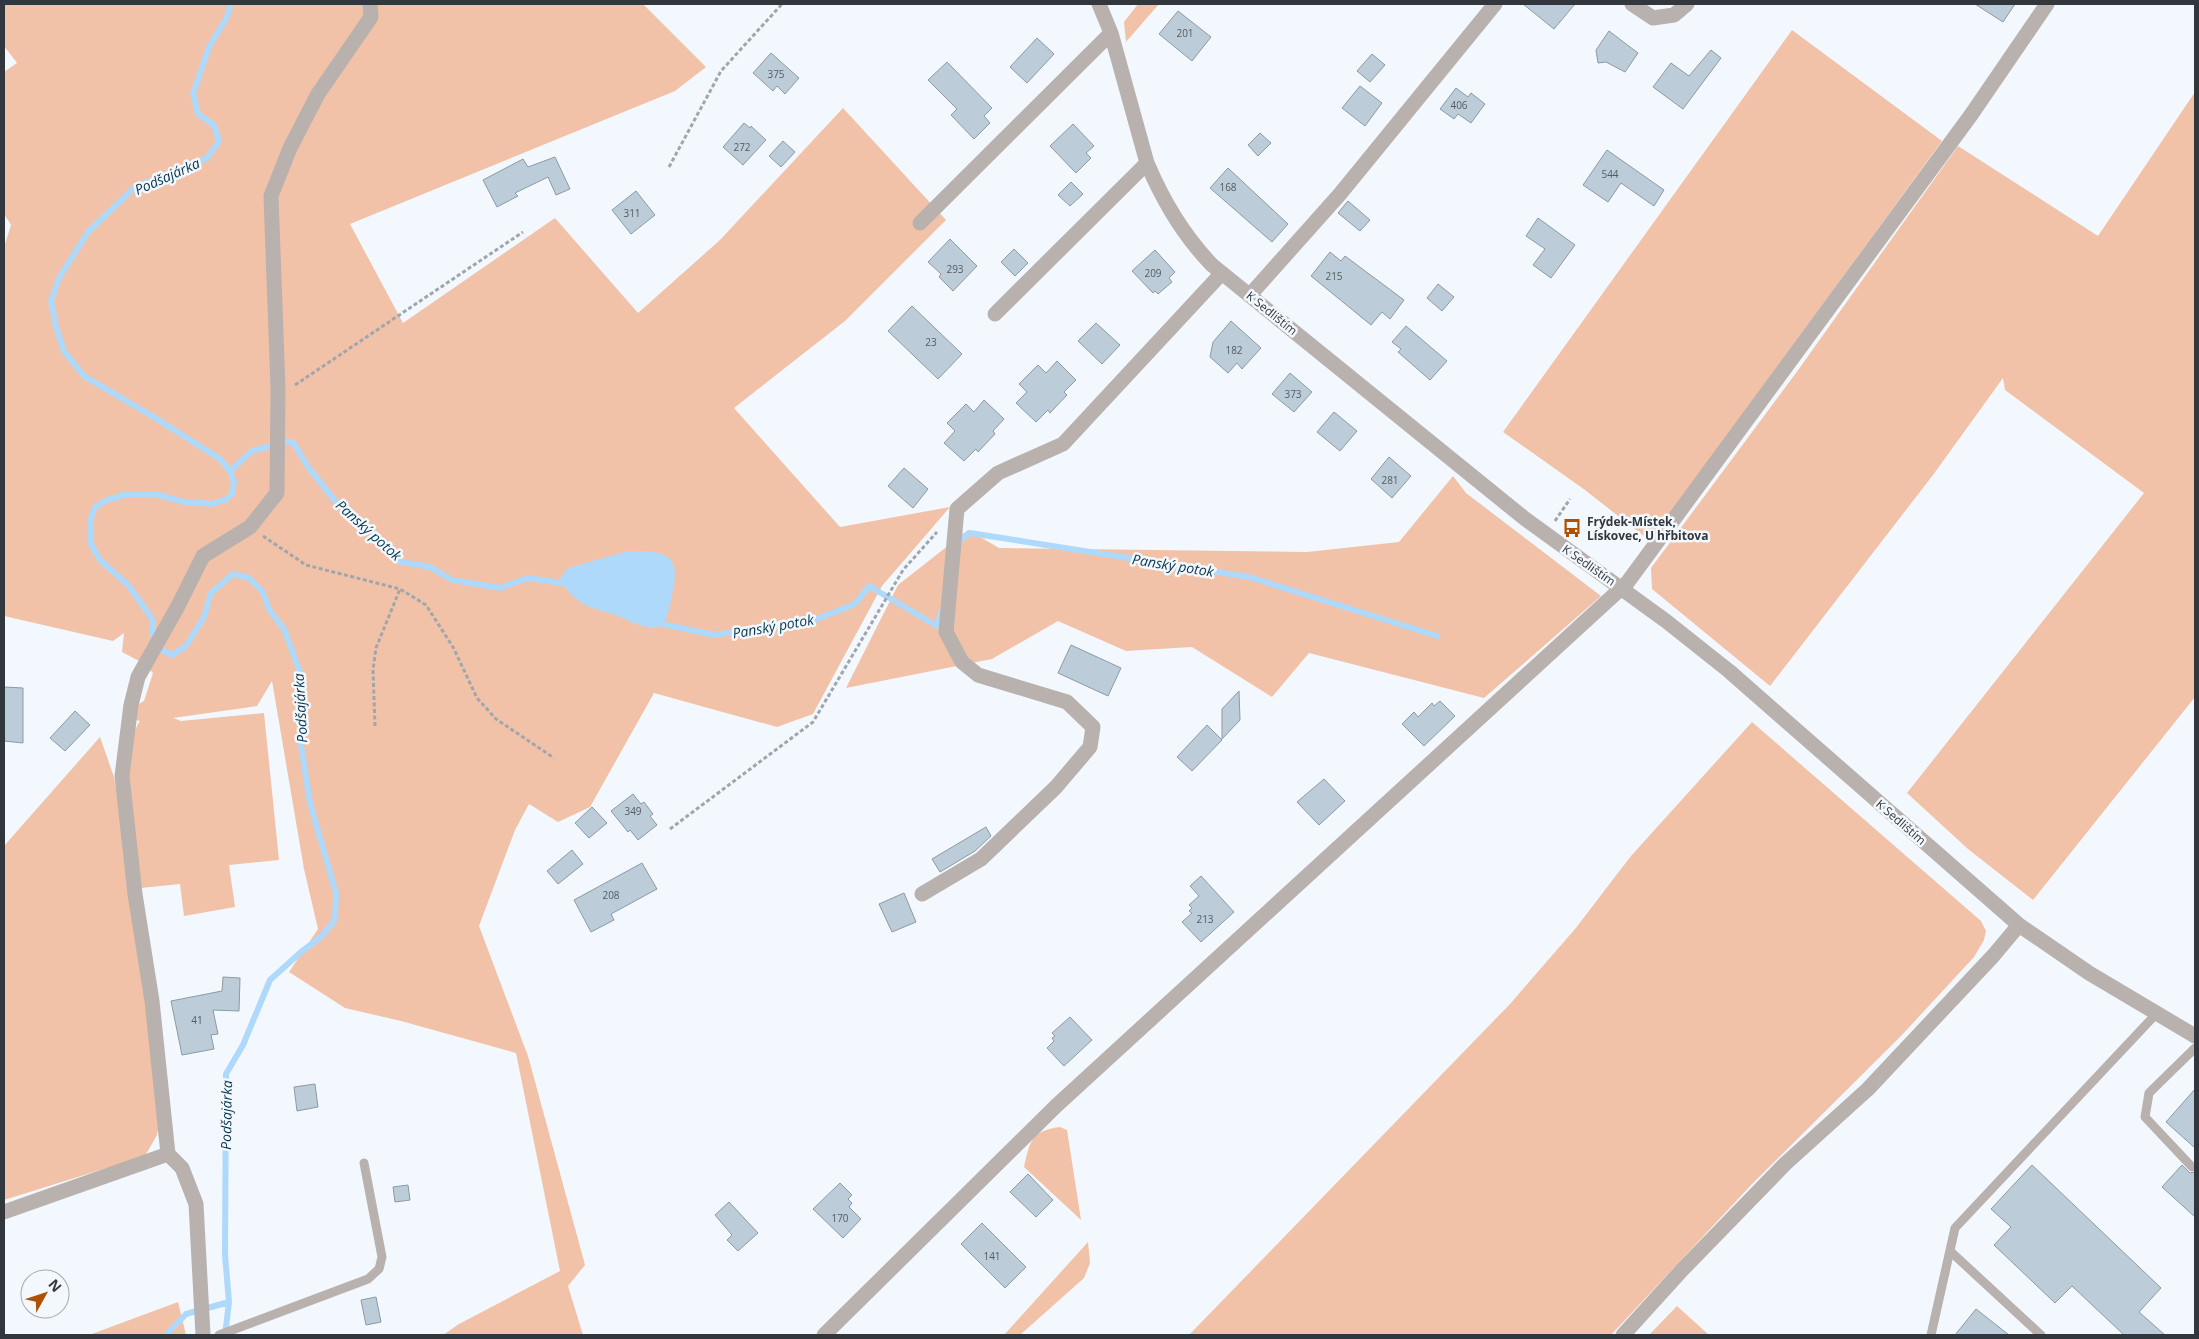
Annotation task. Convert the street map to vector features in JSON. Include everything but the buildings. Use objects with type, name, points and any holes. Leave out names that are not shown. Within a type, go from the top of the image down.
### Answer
[{"type":"street","points":[[202,1335],[196,1204],[182,1168],[168,1154],[152,1000],[134,894],[122,776],[131,705],[138,678],[203,556],[250,527],[277,493],[278,397],[271,196],[290,148],[318,94],[371,18],[370,4]]},
{"type":"street","name":"K Sedlištím","points":[[1099,4],[1112,33],[1147,163],[1162,196],[1180,228],[1202,254],[1222,273],[1546,534],[1622,588],[1736,677],[2019,925],[2089,972],[2195,1036]]},
{"type":"street","points":[[1250,295],[1340,194],[1494,4]]},
{"type":"street","points":[[1632,4],[1653,18],[1674,15],[1687,4]]},
{"type":"street","points":[[824,1335],[1056,1106],[1622,588],[1971,115],[2047,4]]},
{"type":"street","points":[[920,224],[1112,33]]},
{"type":"street","points":[[995,314],[1147,163]]},
{"type":"street","points":[[922,894],[981,859],[1056,787],[1090,747],[1093,727],[1067,702],[978,675],[962,662],[946,632],[957,509],[998,473],[1063,444],[1222,273]]},
{"type":"street","points":[[1623,1335],[1682,1270],[1785,1164],[1868,1089],[2019,925]]},
{"type":"street","points":[[4,1212],[168,1154]]},
{"type":"lane","points":[[1930,1335],[1955,1228],[2157,1013]]},
{"type":"lane","points":[[2192,1167],[2145,1116],[2149,1093],[2195,1048]]},
{"type":"lane","points":[[219,1335],[368,1279],[378,1269],[382,1257],[364,1163]]},
{"type":"lane","points":[[1950,1250],[2041,1335]]},
{"type":"path","points":[[669,167],[721,71],[782,4]]},
{"type":"path","points":[[278,397],[523,232]]},
{"type":"path","points":[[1546,534],[1570,499]]},
{"type":"path","points":[[670,829],[813,722],[903,570],[957,509]]},
{"type":"path","points":[[250,527],[306,565],[400,589],[426,605],[453,647],[478,698],[496,719],[554,758]]},
{"type":"path","points":[[375,726],[373,670],[376,648],[400,589]]},
{"type":"shaded area","points":[[4,4],[643,4],[706,67],[675,91],[350,224],[403,323],[555,218],[638,313],[720,240],[843,108],[946,220],[845,321],[734,408],[840,527],[950,507],[882,586],[813,714],[777,727],[654,693],[590,807],[558,822],[529,804],[515,830],[479,926],[528,1056],[585,1265],[568,1286],[583,1335],[443,1335],[459,1324],[560,1271],[516,1053],[401,1021],[345,1008],[289,972],[318,929],[304,869],[272,681],[257,706],[173,718],[181,721],[264,713],[279,860],[229,865],[235,907],[184,916],[180,884],[141,888],[132,826],[129,777],[130,755],[133,735],[140,721],[136,720],[137,705],[144,701],[153,673],[141,662],[122,652],[124,633],[113,641],[4,616],[4,247],[11,225],[4,214],[4,72],[17,63],[4,46]]},
{"type":"shaded area","points":[[1138,4],[1159,4],[1126,42],[1124,22]]},
{"type":"shaded area","points":[[1792,30],[1942,141],[1650,541],[1585,490],[1503,432]]},
{"type":"shaded area","points":[[2195,92],[2195,697],[2033,900],[1968,849],[1907,793],[2144,493],[2005,390],[2003,378],[1933,475],[1770,686],[1652,589],[1651,568],[1796,373],[1958,146],[2098,236]]},
{"type":"shaded area","points":[[1453,476],[1466,493],[1601,596],[1484,698],[1309,653],[1272,697],[1192,647],[1126,651],[1058,621],[992,659],[846,688],[898,585],[968,530],[999,548],[1307,552],[1399,542]]},
{"type":"shaded area","points":[[1752,722],[1981,921],[1986,931],[1984,940],[1974,957],[1901,1036],[1753,1183],[1611,1335],[1189,1335],[1510,1004],[1575,929],[1631,856]]},
{"type":"shaded area","points":[[100,737],[114,777],[124,836],[161,1113],[157,1135],[145,1156],[4,1200],[4,846]]},
{"type":"shaded area","points":[[1060,1127],[1067,1130],[1081,1220],[1024,1167],[1033,1139],[1043,1131]]},
{"type":"shaded area","points":[[1088,1242],[1090,1263],[1084,1278],[1020,1335],[1004,1335]]},
{"type":"shaded area","points":[[178,1302],[186,1335],[89,1335]]},
{"type":"shaded area","points":[[1677,1306],[1709,1335],[1649,1335]]},
{"type":"water","points":[[628,551],[654,552],[670,559],[674,565],[674,585],[668,614],[663,623],[657,627],[650,628],[640,625],[583,604],[568,591],[560,578],[568,568]]},
{"type":"waterway","name":"Podšajárka","points":[[225,1335],[229,1302],[225,1255],[226,1074],[243,1045],[270,980],[321,937],[335,920],[336,893],[310,803],[301,745],[300,672],[284,629],[270,611],[262,591],[249,578],[233,574],[211,593],[204,617],[186,646],[172,655],[160,649],[153,635],[153,620],[129,586],[100,560],[91,544],[91,518],[95,507],[107,500],[124,495],[155,494],[184,502],[212,504],[227,499],[232,494],[234,482],[230,471],[220,459],[84,376],[64,351],[56,327],[51,301],[59,278],[88,232],[135,187],[207,158],[219,141],[214,125],[198,114],[193,94],[209,47],[226,19],[231,4]]},
{"type":"waterway","name":"Panský potok","points":[[287,442],[293,442],[308,467],[337,503],[374,532],[387,551],[401,562],[430,567],[452,580],[500,588],[528,578],[569,584]]},
{"type":"waterway","name":"Panský potok","points":[[230,471],[252,451],[271,446]]},
{"type":"waterway","name":"Panský potok","points":[[959,545],[960,540],[970,533],[1249,577],[1437,636]]},
{"type":"waterway","name":"Panský potok","points":[[656,620],[662,624],[714,635],[812,621],[855,604],[869,586],[937,626],[942,610]]},
{"type":"waterway","name":"Panský potok","points":[[166,1335],[186,1314],[229,1302]]},
{"type":"place","name":"Frýdek-Místek, Lískovec, U hřbitova","points":[[1572,528]]}]
